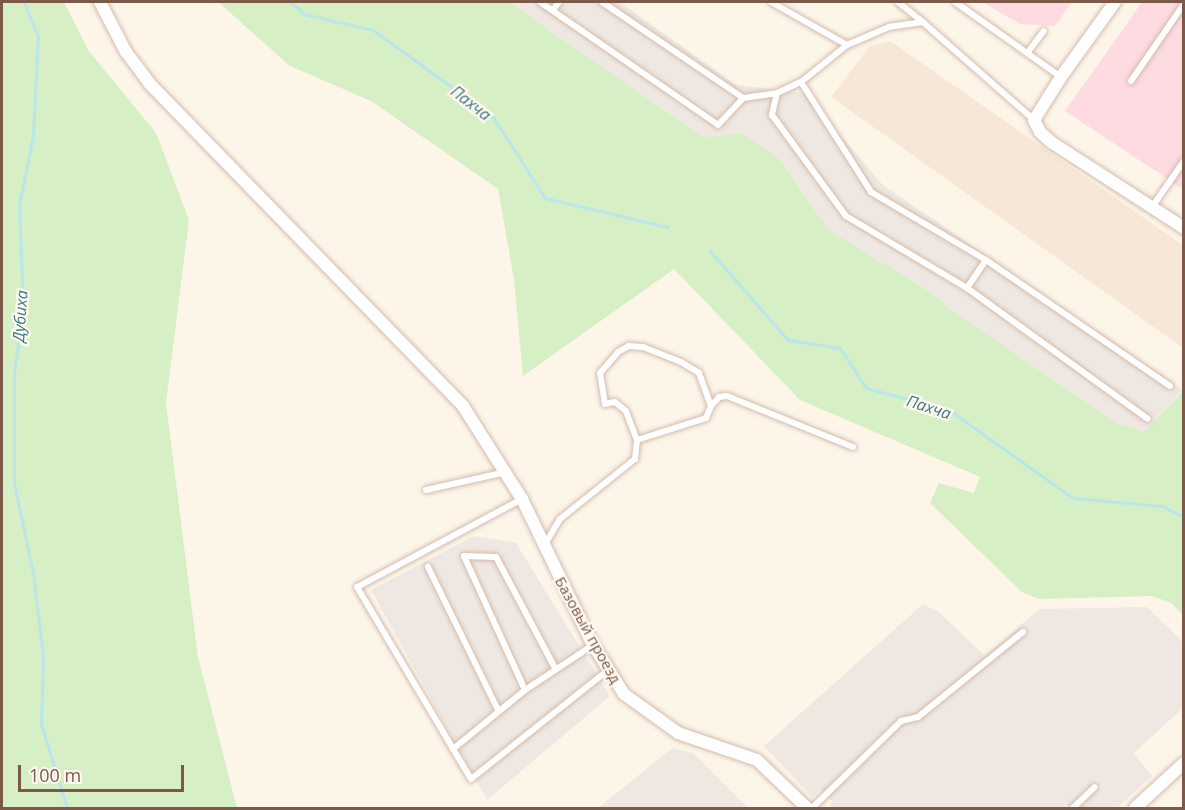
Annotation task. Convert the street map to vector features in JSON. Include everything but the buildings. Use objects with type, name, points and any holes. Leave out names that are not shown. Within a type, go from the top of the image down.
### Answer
[{"type":"street","name":"Базовый проезд","points":[[100,2],[126,52],[149,83],[463,406],[522,500],[593,645],[624,694],[678,733],[757,760],[807,808]]},
{"type":"street","points":[[1114,2],[1060,77],[1034,120],[1040,132],[1051,142],[1184,228]]},
{"type":"street","points":[[1135,808],[1184,763]]},
{"type":"lane","points":[[540,2],[718,125],[742,99],[777,93],[801,82],[848,45],[889,27],[923,22]]},
{"type":"lane","points":[[553,10],[559,2]]},
{"type":"lane","points":[[602,2],[742,99]]},
{"type":"lane","points":[[771,2],[848,45]]},
{"type":"lane","points":[[898,2],[1034,120]]},
{"type":"lane","points":[[955,2],[1060,77]]},
{"type":"lane","points":[[1131,81],[1184,4]]},
{"type":"lane","points":[[1028,52],[1044,31]]},
{"type":"lane","points":[[801,82],[871,192],[986,260],[1170,386]]},
{"type":"lane","points":[[777,93],[772,115],[846,216],[967,288],[1148,419]]},
{"type":"lane","points":[[1152,207],[1184,162]]},
{"type":"lane","points":[[967,288],[986,260]]},
{"type":"lane","points":[[543,546],[560,519],[635,459],[637,440],[626,411],[615,402],[605,404],[600,372],[618,352],[629,346],[643,347],[699,373],[711,406]]},
{"type":"lane","points":[[637,440],[706,418],[711,406],[719,398],[727,396],[853,447]]},
{"type":"lane","points":[[426,490],[506,472]]},
{"type":"lane","points":[[522,500],[357,587],[471,779],[608,670]]},
{"type":"lane","points":[[525,690],[464,556],[496,557],[555,668]]},
{"type":"lane","points":[[428,567],[498,710]]},
{"type":"lane","points":[[812,808],[901,721],[918,717],[1023,632]]},
{"type":"lane","points":[[453,749],[498,710],[555,668],[593,645]]},
{"type":"lane","points":[[1073,808],[1095,787]]},
{"type":"shaded area","points":[[513,2],[620,2],[736,85],[804,93],[883,185],[1183,390],[1144,432],[1116,423],[950,309],[929,291],[829,230],[775,154],[741,133],[703,137],[512,4]]},
{"type":"shaded area","points":[[982,2],[1072,2],[1055,26],[1020,24]]},
{"type":"shaded area","points":[[1142,2],[1183,2],[1183,189],[1065,111]]},
{"type":"shaded area","points":[[890,41],[1183,245],[1183,348],[831,97],[870,46]]},
{"type":"shaded area","points":[[474,536],[516,543],[610,696],[487,800],[371,590]]},
{"type":"shaded area","points":[[923,604],[940,613],[985,656],[1039,609],[1147,607],[1183,642],[1183,708],[1134,753],[1152,776],[1117,808],[829,808],[832,801],[820,790],[812,797],[764,746]]},
{"type":"shaded area","points":[[672,748],[693,753],[748,808],[598,808]]},
{"type":"green space","points":[[2,2],[64,2],[88,50],[156,133],[189,220],[166,403],[198,657],[237,808],[2,808]]},
{"type":"green space","points":[[218,2],[513,2],[512,4],[703,137],[741,133],[775,154],[829,230],[929,291],[950,309],[1116,423],[1144,432],[1183,391],[1183,615],[1171,603],[1152,596],[1039,599],[1022,592],[930,503],[939,483],[974,493],[980,477],[800,400],[674,269],[523,376],[514,280],[498,189],[371,101],[290,66]]},
{"type":"waterway","name":"Дубиха","points":[[24,2],[38,36],[33,135],[19,205],[23,309],[14,372],[14,484],[33,573],[43,657],[41,724],[67,808]]},
{"type":"waterway","name":"Пахча","points":[[291,2],[304,14],[373,30],[493,117],[545,198],[668,227]]},
{"type":"waterway","name":"Пахча","points":[[710,251],[788,340],[840,348],[866,388],[949,410],[1073,498],[1162,506],[1184,517]]}]
